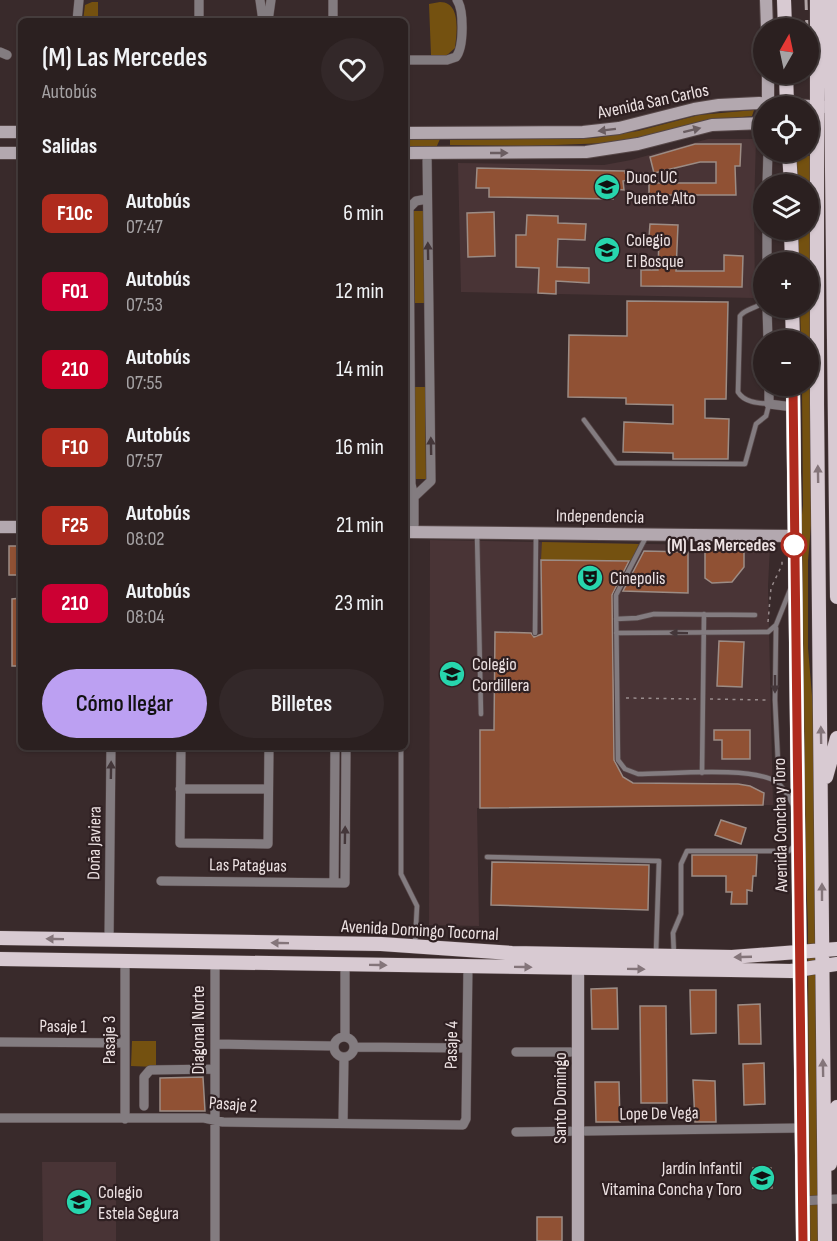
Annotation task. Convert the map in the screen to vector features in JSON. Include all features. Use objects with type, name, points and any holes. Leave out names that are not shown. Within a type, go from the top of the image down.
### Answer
[{"type":"main road","points":[[766,0],[767,18]]},
{"type":"main road","points":[[784,0],[785,18]]},
{"type":"main road","points":[[817,0],[828,107],[834,127],[833,342],[837,597]]},
{"type":"main road","points":[[828,107],[830,0]]},
{"type":"main road","name":"Avenida San Carlos","points":[[408,133],[602,131],[708,106],[753,104]]},
{"type":"main road","name":"Avenida San Carlos","points":[[408,153],[586,152],[638,144],[712,125],[753,123]]},
{"type":"main road","points":[[819,126],[834,127]]},
{"type":"main road","points":[[0,132],[18,132]]},
{"type":"main road","points":[[441,153],[446,141],[454,133]]},
{"type":"main road","points":[[0,153],[18,153]]},
{"type":"main road","points":[[814,162],[822,793],[822,968],[829,1195]]},
{"type":"main road","points":[[817,404],[833,342]]},
{"type":"main road","name":"Avenida Concha y Toro","points":[[793,396],[803,1241]]},
{"type":"main road","points":[[794,536],[819,532],[836,520]]},
{"type":"main road","points":[[0,526],[18,527]]},
{"type":"main road","name":"Independencia","points":[[410,532],[794,536]]},
{"type":"main road","points":[[795,579],[808,581],[819,592]]},
{"type":"main road","points":[[822,793],[837,738]]},
{"type":"main road","name":"Avenida Domingo Tocornal","points":[[0,938],[417,946],[512,953],[578,961],[801,970],[837,964]]},
{"type":"main road","points":[[161,961],[165,951],[162,941]]},
{"type":"main road","points":[[180,941],[176,952],[180,962]]},
{"type":"main road","points":[[304,943],[306,953],[304,964]]},
{"type":"main road","points":[[417,946],[421,956],[418,965]]},
{"type":"main road","name":"Avenida Domingo Tocornal","points":[[0,959],[468,966],[656,956],[732,957],[837,949]]},
{"type":"main road","name":"Santo Domingo","points":[[578,961],[578,1241]]},
{"type":"main road","points":[[825,1241],[837,1107]]},
{"type":"street","points":[[77,18],[79,0]]},
{"type":"street","points":[[199,0],[199,18]]},
{"type":"street","points":[[260,0],[262,18]]},
{"type":"street","points":[[268,18],[271,0]]},
{"type":"street","points":[[333,0],[333,18]]},
{"type":"street","points":[[408,60],[447,60],[456,57],[461,45],[461,10],[457,0]]},
{"type":"street","points":[[414,497],[431,482],[427,153]]},
{"type":"street","points":[[410,532],[414,497],[411,484],[409,208],[416,201],[427,199]]},
{"type":"street","points":[[769,396],[769,404],[793,407]]},
{"type":"street","name":"Doña Javiera","points":[[109,940],[111,750]]},
{"type":"street","points":[[181,750],[180,843],[268,844],[269,750]]},
{"type":"street","points":[[335,750],[334,882],[345,883],[346,750]]},
{"type":"street","points":[[180,789],[268,789]]},
{"type":"street","name":"Las Pataguas","points":[[161,881],[334,882]]},
{"type":"street","name":"Pasaje 3","points":[[125,961],[126,1119]]},
{"type":"street","name":"Diagonal Norte","points":[[215,962],[215,1241]]},
{"type":"street","points":[[345,964],[345,1036]]},
{"type":"street","name":"Pasaje 4","points":[[465,1124],[468,966]]},
{"type":"street","points":[[334,1046],[339,1038],[345,1036]]},
{"type":"street","points":[[334,1046],[338,1055],[344,1057],[351,1055],[355,1047],[353,1041],[345,1036]]},
{"type":"street","name":"Pasaje 1","points":[[0,1042],[125,1043]]},
{"type":"street","points":[[215,1044],[334,1046]]},
{"type":"street","points":[[355,1047],[467,1048]]},
{"type":"street","points":[[516,1052],[578,1052]]},
{"type":"street","points":[[343,1123],[344,1057]]},
{"type":"street","points":[[144,1106],[144,1077],[150,1070],[215,1069]]},
{"type":"street","name":"Pasaje 2","points":[[0,1118],[204,1118],[343,1123],[465,1124]]},
{"type":"street","name":"Lope De Vega","points":[[516,1132],[801,1128]]},
{"type":"street","points":[[802,1201],[829,1195]]},
{"type":"lane","points":[[584,420],[616,463],[742,465],[747,460],[756,424],[765,416],[769,404],[748,401],[738,392],[740,316],[753,308]]},
{"type":"lane","points":[[477,533],[481,714]]},
{"type":"lane","points":[[535,633],[536,534]]},
{"type":"lane","points":[[647,535],[616,595],[618,760],[625,769],[638,774],[754,775],[778,783],[797,813]]},
{"type":"lane","points":[[616,633],[768,632],[776,625],[795,579]]},
{"type":"lane","points":[[616,619],[654,614],[755,615]]},
{"type":"lane","points":[[702,773],[704,614]]},
{"type":"lane","name":"Avenida Concha y Toro","points":[[776,625],[775,700],[778,783]]},
{"type":"lane","points":[[401,750],[401,874],[417,906],[417,946]]},
{"type":"lane","points":[[674,956],[673,933],[681,914],[681,864],[687,851],[789,851],[798,842]]},
{"type":"lane","points":[[487,857],[659,861],[656,956]]},
{"type":"shaded area","points":[[98,2],[98,18],[83,18],[85,5]]},
{"type":"shaded area","points":[[447,3],[455,12],[457,26],[455,48],[447,55],[431,55],[429,4]]},
{"type":"shaded area","points":[[753,110],[752,116],[704,121],[630,140],[608,143],[528,146],[450,145],[450,140],[593,138],[638,131],[699,115]]},
{"type":"shaded area","points":[[408,139],[440,139],[436,148],[408,149]]},
{"type":"shaded area","name":"Colegio El Bosque","points":[[708,139],[753,139],[753,162],[755,162],[755,174],[753,174],[753,298],[461,292],[458,163],[604,165]]},
{"type":"shaded area","points":[[795,162],[811,162],[811,174],[796,174]]},
{"type":"shaded area","points":[[414,211],[424,211],[425,303],[415,303]]},
{"type":"shaded area","points":[[798,240],[811,240],[811,252],[799,252]]},
{"type":"shaded area","points":[[800,318],[811,318],[811,330],[801,330]]},
{"type":"shaded area","points":[[415,387],[425,387],[426,479],[415,479]]},
{"type":"shaded area","points":[[802,396],[812,396],[812,513],[808,561],[808,648],[818,767],[819,1241],[809,1241],[808,925],[799,545],[803,505]]},
{"type":"shaded area","points":[[430,540],[770,546],[768,586],[773,805],[477,808],[479,926],[429,925]]},
{"type":"shaded area","points":[[542,542],[639,544],[631,561],[541,560]]},
{"type":"shaded area","points":[[132,1041],[156,1041],[156,1067],[131,1066]]},
{"type":"shaded area","name":"Colegio Estela Segura","points":[[42,1162],[116,1162],[116,1241],[43,1241]]},
{"type":"building","points":[[695,144],[741,144],[740,166],[735,166],[736,195],[649,195],[649,183],[716,183],[716,162],[700,162],[654,173],[650,157]]},
{"type":"building","points":[[477,168],[625,171],[625,173],[644,173],[644,176],[623,181],[624,190],[613,189],[613,199],[489,197],[489,188],[476,188]]},
{"type":"building","points":[[494,212],[495,256],[468,257],[467,213]]},
{"type":"building","points":[[527,215],[558,216],[558,223],[586,224],[585,240],[558,239],[557,267],[589,268],[589,283],[556,281],[556,294],[538,293],[539,268],[516,267],[516,235],[526,235]]},
{"type":"building","points":[[650,224],[678,225],[676,271],[724,271],[724,255],[743,256],[742,287],[641,286],[641,270],[658,270],[659,238],[649,237]]},
{"type":"building","points":[[627,301],[728,302],[726,399],[705,399],[705,418],[729,419],[728,459],[673,459],[673,453],[623,452],[624,422],[673,424],[673,405],[626,404],[626,398],[568,397],[569,335],[627,336]]},
{"type":"building","points":[[9,546],[18,546],[18,575],[9,575]]},
{"type":"building","points":[[705,548],[744,548],[744,567],[732,582],[712,583],[705,578]]},
{"type":"building","points":[[644,551],[688,552],[688,593],[623,591]]},
{"type":"building","points":[[541,560],[629,561],[612,595],[614,760],[623,777],[633,783],[750,786],[764,793],[763,805],[480,808],[480,730],[494,730],[495,632],[531,633],[534,637],[542,634]]},
{"type":"building","points":[[18,598],[18,666],[12,666],[12,599]]},
{"type":"building","points":[[719,641],[744,642],[742,687],[717,686]]},
{"type":"building","points":[[714,730],[750,730],[750,759],[722,759],[722,740],[714,740]]},
{"type":"building","points":[[721,820],[746,828],[741,844],[715,835]]},
{"type":"building","points":[[692,855],[757,855],[756,876],[753,876],[752,891],[747,890],[747,904],[731,904],[732,892],[726,892],[726,876],[692,876]]},
{"type":"building","points":[[492,862],[649,865],[648,910],[491,905]]},
{"type":"building","points":[[617,988],[618,1029],[592,1029],[591,989]]},
{"type":"building","points":[[690,990],[716,990],[716,1033],[691,1034]]},
{"type":"building","points":[[760,1004],[761,1044],[739,1044],[738,1005]]},
{"type":"building","points":[[640,1006],[666,1006],[667,1103],[641,1103]]},
{"type":"building","points":[[764,1063],[765,1104],[744,1105],[743,1064]]},
{"type":"building","points":[[203,1077],[205,1111],[160,1111],[160,1078]]},
{"type":"building","points":[[693,1080],[715,1081],[716,1122],[695,1122]]},
{"type":"building","points":[[595,1082],[619,1082],[620,1122],[596,1122]]},
{"type":"building","name":"Jardín Infantil Vitamina Concha y Toro","points":[[753,1168],[771,1168],[772,1188],[753,1188]]},
{"type":"building","points":[[537,1217],[562,1217],[562,1241],[537,1241]]},
{"type":"railway","points":[[806,0],[807,18]]},
{"type":"bus line","name":"F10c","points":[[793,396],[803,1241]]},
{"type":"place","name":"Duoc UC Puente Alto","points":[[607,187]]},
{"type":"place","name":"Colegio El Bosque","points":[[607,250]]},
{"type":"place","name":"(M) Las Mercedes","points":[[794,545]]},
{"type":"place","name":"Cinepolis","points":[[590,578]]},
{"type":"place","name":"Colegio Cordillera","points":[[452,674]]},
{"type":"place","name":"Jardín Infantil Vitamina Concha y Toro","points":[[762,1178]]},
{"type":"place","name":"Colegio Estela Segura","points":[[79,1202]]}]
